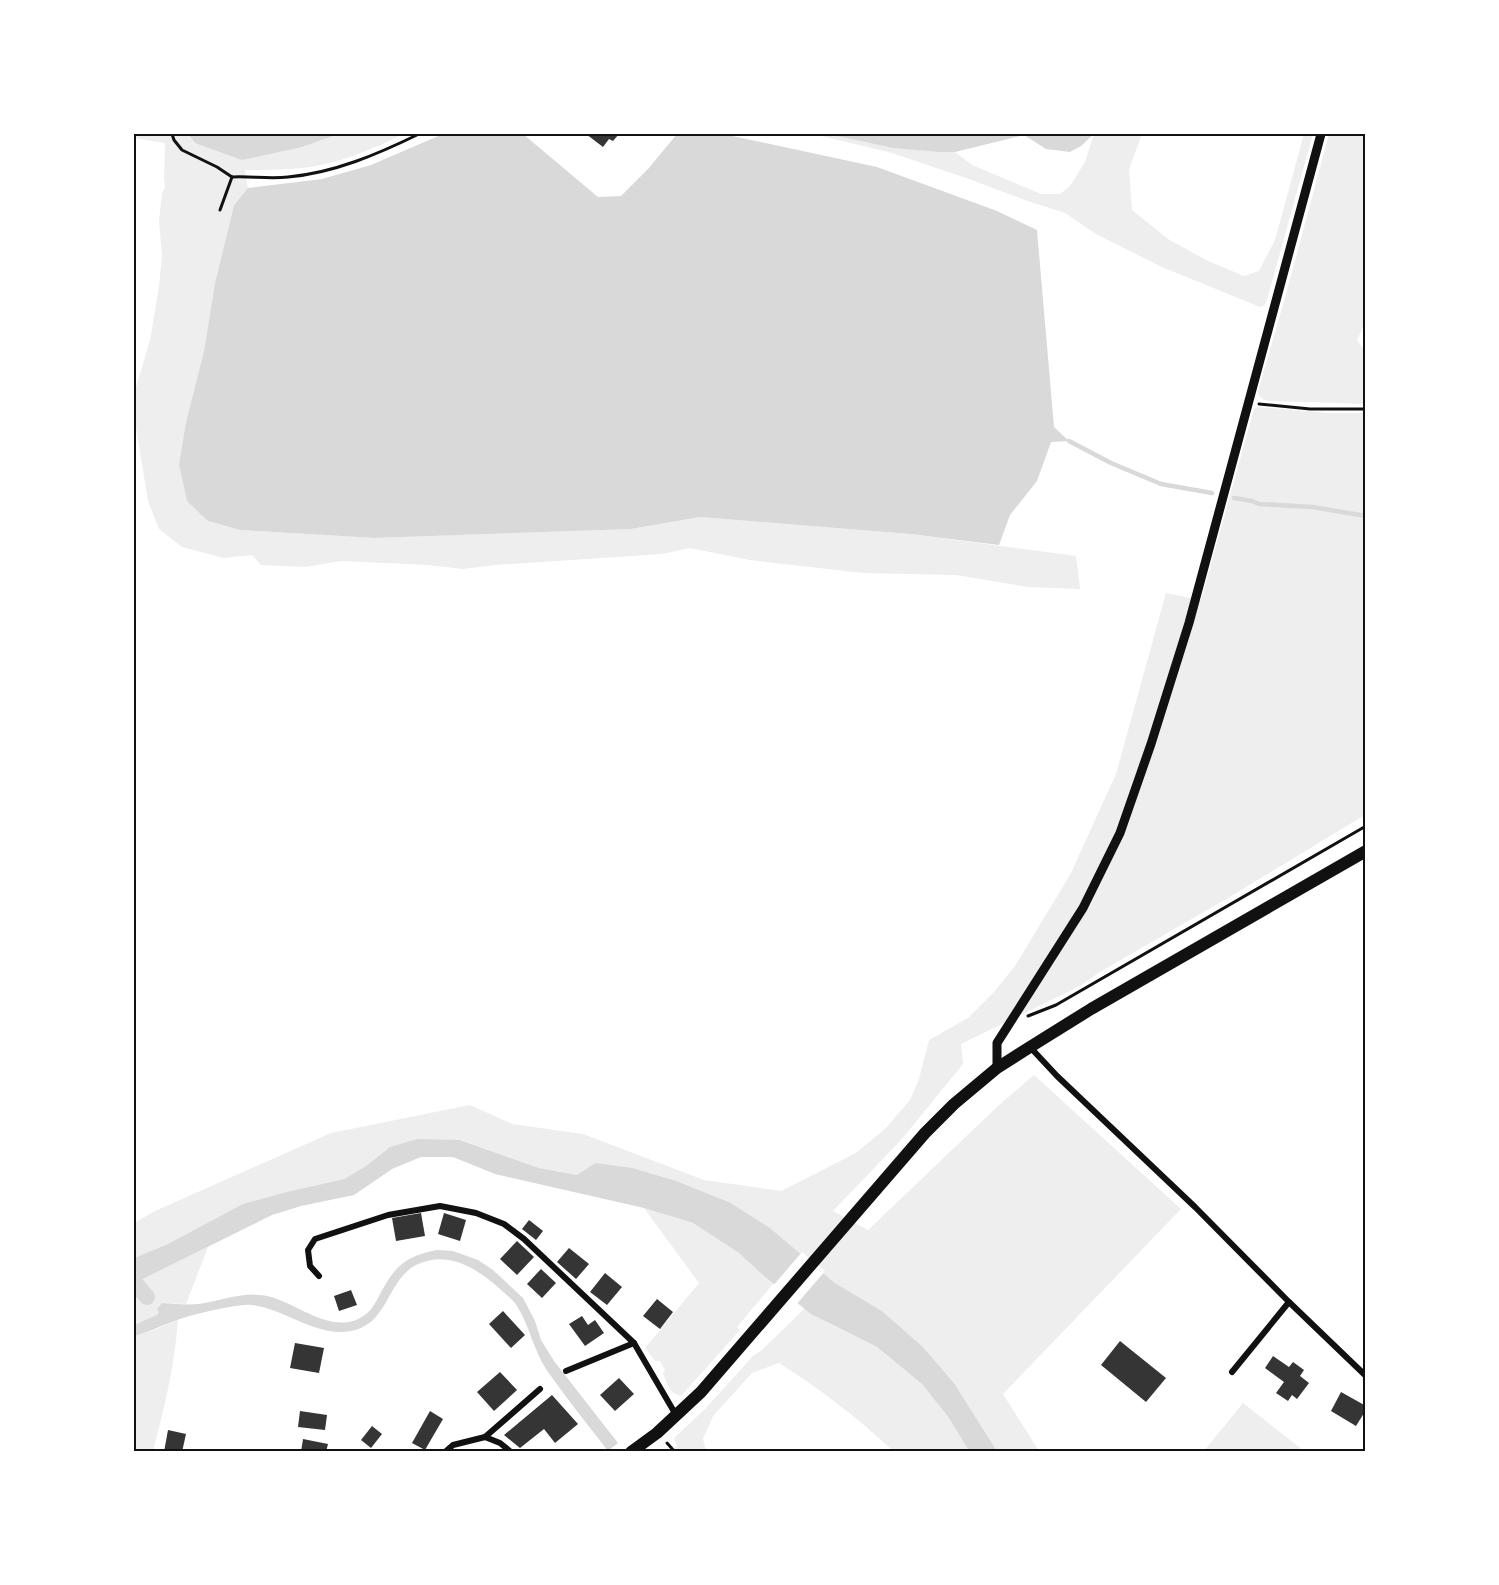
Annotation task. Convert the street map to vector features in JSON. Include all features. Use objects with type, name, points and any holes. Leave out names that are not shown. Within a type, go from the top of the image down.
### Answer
[{"type":"main road","points":[[633,1450],[677,1416],[723,1368],[925,1133],[954,1104],[997,1068],[1092,1009],[1365,851]]},
{"type":"street","points":[[997,1068],[997,1043],[1083,908],[1120,833],[1151,744],[1189,623],[1321,134]]},
{"type":"street","points":[[1030,1047],[1365,1376]]},
{"type":"street","points":[[319,1276],[310,1266],[308,1250],[315,1239],[388,1215],[440,1206],[476,1213],[504,1224],[524,1239],[634,1343],[677,1416]]},
{"type":"street","points":[[1232,1372],[1289,1302]]},
{"type":"street","points":[[566,1371],[634,1343]]},
{"type":"street","points":[[445,1452],[453,1444],[485,1437],[540,1389]]},
{"type":"street","points":[[485,1437],[500,1443],[511,1452]]},
{"type":"path","points":[[172,134],[182,150],[218,167],[232,177],[285,177],[328,171],[383,151],[419,134]]},
{"type":"path","points":[[220,210],[232,177]]},
{"type":"path","points":[[1248,402],[1310,409],[1365,409]]},
{"type":"path","points":[[1014,1017],[1031,1016],[1056,1005],[1365,826]]},
{"type":"shaded area","points":[[134,134],[188,134],[195,143],[302,147],[339,134],[404,134],[355,155],[325,164],[296,169],[245,170],[248,188],[234,205],[215,283],[204,351],[186,422],[179,464],[208,521],[240,530],[374,538],[631,529],[700,517],[910,534],[1076,556],[1080,589],[1028,587],[956,575],[863,573],[750,560],[690,548],[662,554],[463,569],[341,561],[305,567],[261,565],[252,555],[224,558],[182,547],[159,529],[148,501],[136,428],[134,394],[150,340],[159,287],[162,255],[159,221],[165,187],[165,143],[134,138]]},
{"type":"shaded area","points":[[188,134],[339,134],[302,147],[242,160],[195,143]]},
{"type":"shaded area","points":[[443,134],[523,134],[598,197],[621,196],[648,169],[677,134],[723,134],[877,167],[997,211],[1037,230],[1054,427],[1069,441],[1051,442],[1037,481],[1010,515],[999,545],[910,534],[700,517],[631,529],[374,538],[240,530],[208,521],[187,501],[179,464],[186,422],[204,351],[215,283],[234,205],[248,188],[322,179],[371,165]]},
{"type":"shaded area","points":[[813,134],[827,134],[893,148],[955,152],[972,165],[1041,194],[1060,194],[1070,186],[1085,162],[1094,134],[1142,134],[1129,169],[1132,210],[1168,239],[1208,261],[1244,276],[1259,271],[1275,240],[1304,134],[1313,134],[1268,296],[1265,305],[1260,307],[1162,267],[1096,234],[1065,213],[892,153]]},
{"type":"shaded area","points":[[827,134],[1094,134],[1070,152],[1046,149],[1024,135],[955,152],[940,152],[893,148]]},
{"type":"shaded area","points":[[1329,134],[1365,134],[1366,321],[1357,340],[1365,351],[1365,404],[1264,400],[1259,396],[1258,391]]},
{"type":"shaded area","points":[[1258,407],[1327,413],[1365,413],[1365,815],[1080,986],[961,1044],[963,1064],[901,1140],[833,1211],[868,1230],[998,1106],[1034,1075],[1181,1209],[1003,1394],[1039,1451],[997,1451],[954,1383],[922,1346],[882,1311],[835,1283],[770,1228],[731,1203],[595,1163],[577,1175],[539,1168],[461,1140],[390,1147],[366,1166],[344,1179],[318,1185],[203,1226],[134,1258],[134,1223],[155,1211],[331,1133],[470,1105],[512,1124],[583,1134],[704,1180],[781,1191],[856,1153],[886,1128],[910,1100],[919,1079],[929,1040],[968,1018],[1015,966],[1070,875],[1116,774],[1166,593],[1201,600],[1254,409]]},
{"type":"shaded area","points":[[417,1139],[460,1140],[539,1168],[577,1175],[595,1163],[632,1168],[676,1181],[731,1203],[770,1228],[835,1283],[882,1311],[922,1346],[954,1383],[997,1451],[969,1451],[949,1418],[922,1384],[877,1347],[811,1314],[739,1253],[693,1223],[644,1208],[495,1174],[453,1157],[421,1157],[392,1169],[354,1195],[301,1206],[272,1215],[134,1285],[134,1258],[168,1244],[243,1204],[344,1179],[366,1166],[390,1147]]},
{"type":"shaded area","points":[[644,1208],[693,1223],[739,1253],[773,1284],[737,1327],[740,1330],[681,1396],[671,1390],[660,1361],[655,1361],[645,1348],[699,1283]]},
{"type":"shaded area","points":[[208,1247],[186,1304],[162,1303],[158,1315],[134,1325],[134,1292],[142,1301],[146,1301],[151,1295],[141,1280]]},
{"type":"shaded area","points":[[437,1250],[453,1251],[478,1260],[493,1270],[523,1298],[535,1321],[541,1340],[554,1361],[618,1443],[608,1451],[548,1372],[514,1302],[483,1275],[451,1260],[428,1261],[406,1272],[373,1320],[351,1331],[325,1330],[263,1307],[241,1305],[191,1316],[134,1336],[134,1325],[157,1315],[159,1312],[157,1309],[162,1303],[199,1304],[249,1295],[278,1299],[312,1315],[335,1322],[358,1319],[368,1312],[390,1277],[402,1264],[417,1256]]},
{"type":"shaded area","points":[[805,1308],[830,1324],[877,1347],[922,1384],[949,1418],[969,1451],[893,1451],[838,1404],[779,1363],[752,1373],[713,1416],[703,1439],[706,1451],[670,1452],[677,1446],[674,1438],[705,1409],[753,1356]]},
{"type":"shaded area","points":[[178,1319],[172,1370],[153,1451],[134,1451],[134,1336]]},
{"type":"shaded area","points":[[1243,1403],[1304,1451],[1204,1451]]},
{"type":"pier","points":[[802,1252],[825,1271],[796,1305],[772,1287]]},
{"type":"building","points":[[586,134],[619,134],[613,141],[609,139],[603,147]]},
{"type":"building","points":[[421,1213],[425,1236],[396,1241],[392,1218]]},
{"type":"building","points":[[444,1213],[466,1220],[460,1241],[438,1234]]},
{"type":"building","points":[[529,1220],[543,1231],[536,1240],[522,1229]]},
{"type":"building","points":[[517,1241],[534,1257],[517,1275],[500,1259]]},
{"type":"building","points":[[569,1248],[589,1264],[576,1279],[557,1262]]},
{"type":"building","points":[[541,1269],[556,1283],[542,1298],[527,1284]]},
{"type":"building","points":[[605,1273],[622,1287],[607,1305],[590,1292]]},
{"type":"building","points":[[351,1290],[357,1305],[339,1311],[334,1296]]},
{"type":"building","points":[[657,1299],[673,1312],[660,1329],[643,1316]]},
{"type":"building","points":[[503,1311],[525,1335],[511,1348],[489,1324]]},
{"type":"building","points":[[582,1316],[588,1325],[595,1320],[604,1333],[585,1346],[569,1324]]},
{"type":"building","points":[[1120,1341],[1166,1378],[1146,1402],[1101,1365]]},
{"type":"building","points":[[295,1343],[324,1348],[319,1373],[290,1368]]},
{"type":"building","points":[[1273,1356],[1289,1367],[1293,1362],[1304,1370],[1300,1376],[1309,1383],[1297,1399],[1292,1395],[1288,1401],[1276,1393],[1284,1382],[1265,1368]]},
{"type":"building","points":[[500,1372],[517,1390],[494,1411],[477,1392]]},
{"type":"building","points":[[619,1378],[634,1394],[615,1411],[600,1395]]},
{"type":"building","points":[[1341,1392],[1366,1406],[1356,1426],[1331,1411]]},
{"type":"building","points":[[552,1395],[578,1424],[555,1443],[544,1429],[520,1448],[504,1435]]},
{"type":"building","points":[[300,1411],[327,1415],[325,1430],[298,1427]]},
{"type":"building","points":[[430,1411],[443,1419],[425,1450],[412,1443]]},
{"type":"building","points":[[372,1426],[382,1434],[371,1448],[361,1440]]},
{"type":"building","points":[[168,1430],[186,1434],[182,1452],[164,1452]]},
{"type":"building","points":[[303,1439],[328,1444],[326,1452],[301,1452]]},
{"type":"waterway","points":[[1069,441],[1111,463],[1161,484],[1212,493]]},
{"type":"waterway","points":[[1234,498],[1259,504],[1312,507],[1366,516]]},
{"type":"waterway","points":[[134,1282],[147,1297]]}]
